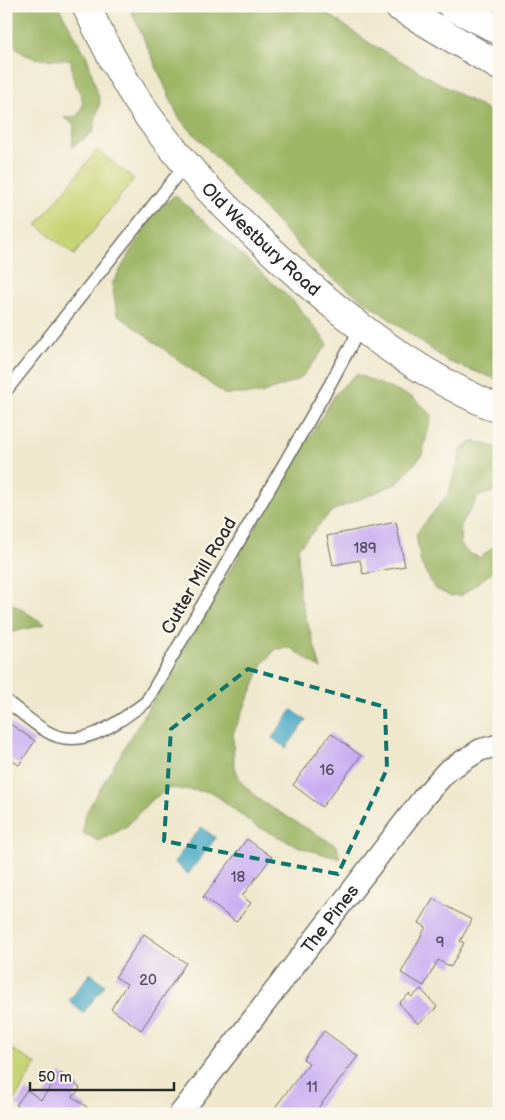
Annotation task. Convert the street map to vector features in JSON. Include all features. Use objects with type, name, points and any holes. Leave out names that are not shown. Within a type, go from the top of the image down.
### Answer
[{"type":"main road","name":"Old Westbury Road","points":[[86,6],[131,91],[154,125],[186,165],[218,200],[275,254],[361,327],[423,371],[465,394],[499,409]]},
{"type":"main road","points":[[398,6],[499,66]]},
{"type":"main road","points":[[452,6],[499,30]]},
{"type":"street","name":"The Pines","points":[[180,1114],[423,798],[447,771],[480,750],[499,745]]},
{"type":"lane","points":[[6,391],[186,165]]},
{"type":"lane","name":"Cutter Mill Road","points":[[6,701],[46,731],[60,738],[75,739],[97,734],[146,702],[361,327]]},
{"type":"highlighted area","points":[[248,669],[385,707],[387,769],[338,874],[164,841],[171,729]]},
{"type":"green space","points":[[6,6],[58,6],[87,57],[100,102],[93,132],[72,147],[74,124],[64,118],[77,116],[83,101],[72,75],[71,60],[34,58],[20,51],[15,46],[6,25]]},
{"type":"green space","points":[[129,6],[317,6],[371,44],[499,117],[499,380],[449,362],[320,269],[179,118]]},
{"type":"green space","points":[[97,150],[134,179],[74,255],[37,225]]},
{"type":"green space","points":[[175,195],[294,302],[328,344],[300,379],[261,394],[224,394],[117,314],[112,284],[153,214]]},
{"type":"green space","points":[[356,374],[414,398],[432,415],[422,455],[398,483],[332,511],[298,548],[299,593],[321,669],[291,648],[276,649],[263,664],[233,734],[234,765],[241,782],[262,802],[337,846],[340,859],[302,848],[254,825],[212,792],[170,788],[150,801],[126,827],[99,841],[83,833],[84,818],[92,802],[336,393]]},
{"type":"green space","points":[[474,441],[499,448],[499,489],[478,497],[461,524],[460,543],[467,552],[480,558],[499,545],[499,570],[496,569],[462,595],[450,596],[434,588],[421,563],[416,534],[448,494],[462,448]]},
{"type":"green space","points":[[6,600],[45,624],[6,634]]},
{"type":"green space","points":[[6,1046],[36,1064],[7,1114],[6,1114]]},
{"type":"water","points":[[292,710],[306,720],[286,748],[272,738]]},
{"type":"water","points":[[201,827],[216,838],[188,874],[174,862]]},
{"type":"water","points":[[90,973],[105,985],[83,1013],[69,1001]]},
{"type":"building","points":[[396,522],[405,566],[363,574],[360,560],[333,565],[327,536]]},
{"type":"building","points":[[6,721],[35,741],[19,765],[6,756]]},
{"type":"building","points":[[331,733],[361,756],[322,807],[293,785]]},
{"type":"building","points":[[247,839],[272,857],[242,896],[251,903],[236,922],[203,897]]},
{"type":"building","points":[[433,899],[472,920],[460,941],[464,943],[451,967],[438,960],[424,986],[401,973],[426,927],[419,923]]},
{"type":"building","points":[[144,934],[186,963],[141,1030],[111,1009],[127,984],[115,977]]},
{"type":"building","points":[[421,989],[437,1007],[418,1024],[399,1003],[409,994],[412,997]]},
{"type":"building","points":[[324,1031],[358,1056],[316,1111],[319,1114],[270,1114],[309,1063],[303,1059]]},
{"type":"building","points":[[61,1073],[80,1088],[73,1097],[87,1107],[83,1114],[28,1114],[16,1105],[27,1090],[41,1100]]}]
